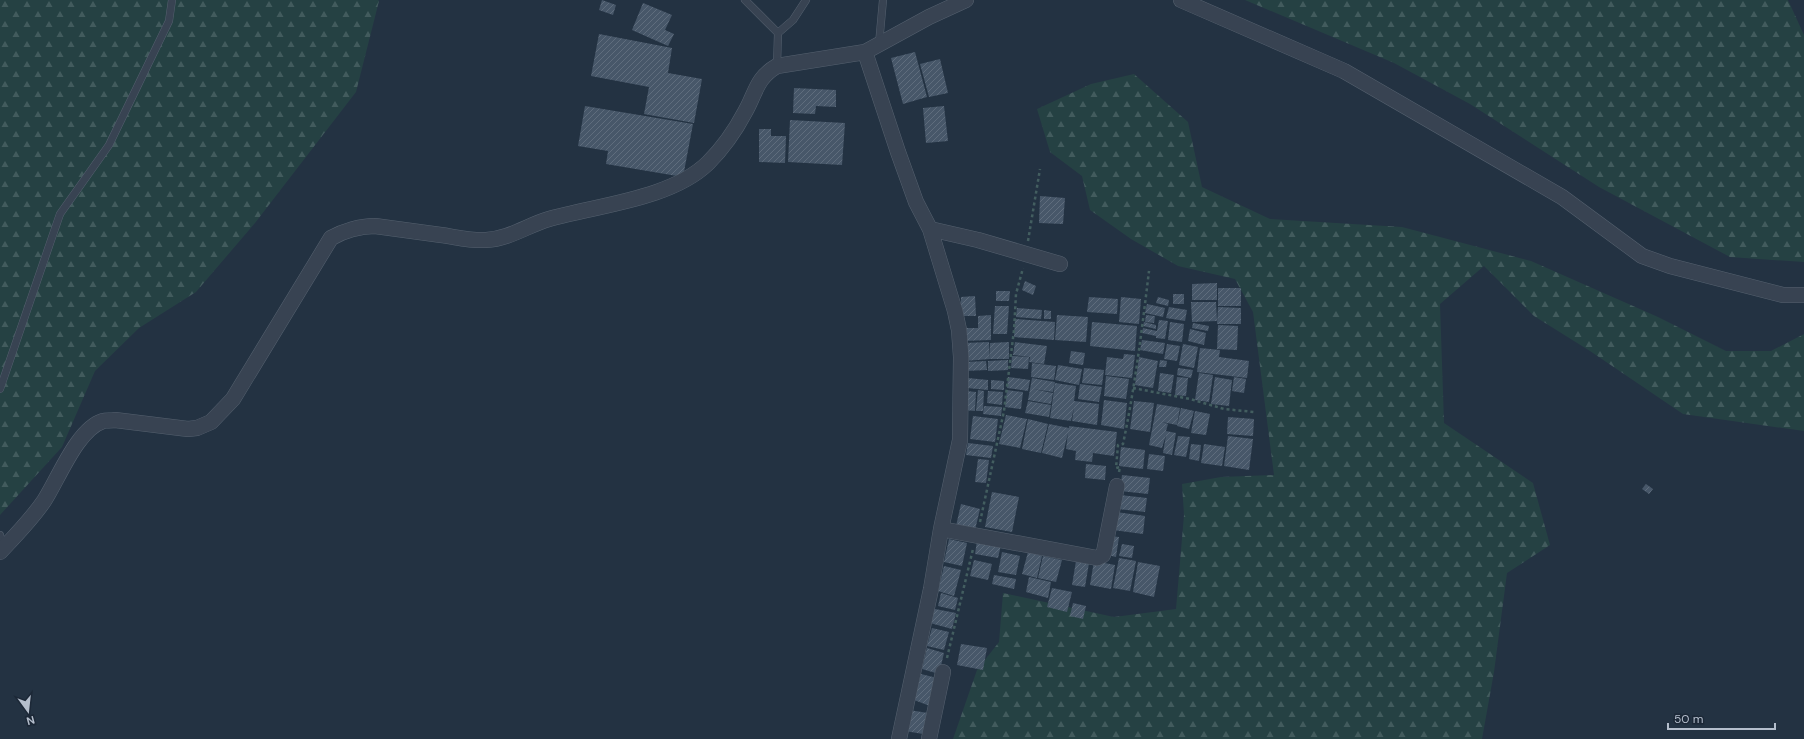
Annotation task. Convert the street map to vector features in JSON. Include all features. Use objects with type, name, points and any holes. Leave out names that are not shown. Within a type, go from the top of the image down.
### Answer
[{"type":"street","points":[[1,545],[23,528],[44,500],[76,443],[97,424],[103,421],[115,420],[188,429],[203,426],[212,422],[233,399],[331,238],[338,234],[364,226],[375,226],[464,239],[487,240],[504,237],[548,219],[629,200],[678,183],[702,168],[722,150],[746,112],[762,77],[777,66],[865,52],[929,17],[966,0]]},
{"type":"street","points":[[1181,0],[1344,71],[1562,197],[1642,256],[1670,266],[1783,295],[1804,295]]},
{"type":"street","points":[[865,52],[900,159],[916,202],[930,229],[955,311],[959,330],[961,357],[960,440],[941,529],[931,589],[899,739]]},
{"type":"street","points":[[930,229],[1060,264]]},
{"type":"street","points":[[941,529],[1093,558],[1100,557],[1104,552],[1117,486]]},
{"type":"street","points":[[929,739],[943,672]]},
{"type":"lane","points":[[0,390],[60,214],[109,145],[169,21],[172,0]]},
{"type":"lane","points":[[745,0],[778,33],[777,66]]},
{"type":"lane","points":[[778,33],[793,20],[806,0]]},
{"type":"lane","points":[[879,45],[883,0]]},
{"type":"path","points":[[943,672],[1004,411],[1014,330],[1016,294],[1027,254],[1040,169]]},
{"type":"path","points":[[1117,486],[1120,467],[1116,468],[1118,445],[1123,444],[1133,388],[1149,271]]},
{"type":"path","points":[[1133,388],[1190,399],[1224,409],[1254,412]]},
{"type":"green space","points":[[0,0],[379,1],[356,92],[255,223],[196,292],[139,328],[95,371],[62,447],[0,515]]},
{"type":"green space","points":[[1245,0],[1788,0],[1804,35],[1804,262],[1730,257],[1599,187],[1470,104],[1394,63]]},
{"type":"green space","points":[[1134,74],[1188,122],[1202,187],[1270,219],[1402,227],[1531,261],[1658,317],[1726,351],[1771,351],[1804,334],[1804,431],[1683,414],[1590,351],[1534,316],[1484,266],[1440,304],[1444,423],[1533,483],[1550,545],[1507,573],[1494,672],[1482,739],[953,739],[977,670],[999,642],[1003,593],[1114,617],[1176,609],[1184,515],[1182,484],[1221,477],[1274,475],[1253,312],[1235,279],[1178,266],[1131,239],[1090,210],[1082,176],[1050,152],[1037,109],[1091,84]]},
{"type":"building","points":[[602,0],[616,5],[613,15],[599,10]]},
{"type":"building","points":[[643,3],[672,15],[665,30],[674,34],[668,46],[632,30]]},
{"type":"building","points":[[599,34],[672,48],[668,73],[702,79],[694,123],[644,114],[649,87],[591,76]]},
{"type":"building","points":[[915,52],[927,97],[903,104],[891,58]]},
{"type":"building","points":[[940,59],[948,93],[929,97],[920,64]]},
{"type":"building","points":[[794,88],[836,90],[836,107],[816,106],[815,114],[793,113]]},
{"type":"building","points":[[585,106],[693,124],[683,177],[606,164],[608,151],[578,146]]},
{"type":"building","points":[[944,106],[948,141],[926,143],[923,108]]},
{"type":"building","points":[[790,120],[845,123],[842,165],[788,162]]},
{"type":"building","points":[[759,129],[771,129],[771,136],[786,136],[785,163],[759,162]]},
{"type":"building","points":[[1040,196],[1065,198],[1063,224],[1039,223]]},
{"type":"building","points":[[1025,281],[1036,286],[1033,295],[1022,290]]},
{"type":"building","points":[[1217,283],[1217,300],[1192,300],[1192,284]]},
{"type":"building","points":[[1218,288],[1241,288],[1241,306],[1218,306]]},
{"type":"building","points":[[996,291],[1010,291],[1009,301],[996,301]]},
{"type":"building","points":[[1173,294],[1184,294],[1184,304],[1173,304]]},
{"type":"building","points":[[975,296],[976,316],[961,316],[961,297]]},
{"type":"building","points":[[1089,297],[1118,299],[1117,314],[1087,312]]},
{"type":"building","points":[[1121,297],[1141,299],[1139,324],[1119,322]]},
{"type":"building","points":[[1158,297],[1169,300],[1168,306],[1156,303]]},
{"type":"building","points":[[1191,302],[1216,302],[1217,321],[1192,322]]},
{"type":"building","points":[[1147,304],[1165,308],[1163,317],[1145,313]]},
{"type":"building","points":[[995,306],[1009,306],[1007,334],[993,334]]},
{"type":"building","points":[[1169,307],[1187,310],[1185,321],[1166,318]]},
{"type":"building","points":[[1218,307],[1241,308],[1241,324],[1217,324]]},
{"type":"building","points":[[1017,308],[1042,310],[1041,319],[1016,317]]},
{"type":"building","points":[[1044,310],[1051,311],[1051,319],[1044,319]]},
{"type":"building","points":[[991,315],[991,340],[963,341],[963,328],[978,328],[978,316]]},
{"type":"building","points":[[1057,315],[1088,317],[1086,342],[1055,340]]},
{"type":"building","points":[[1146,315],[1155,316],[1154,323],[1145,322]]},
{"type":"building","points":[[1015,319],[1055,322],[1054,340],[1014,337]]},
{"type":"building","points":[[1159,320],[1168,321],[1165,339],[1156,338],[1156,336],[1142,333],[1143,328],[1157,331]]},
{"type":"building","points":[[1092,322],[1137,326],[1135,351],[1090,346]]},
{"type":"building","points":[[1144,322],[1156,325],[1156,329],[1143,326]]},
{"type":"building","points":[[1170,322],[1184,324],[1182,342],[1168,340]]},
{"type":"building","points":[[1193,323],[1209,326],[1208,331],[1192,328]]},
{"type":"building","points":[[1218,325],[1238,326],[1237,350],[1217,349]]},
{"type":"building","points":[[1190,329],[1206,333],[1204,345],[1188,341]]},
{"type":"building","points":[[1142,340],[1165,343],[1163,354],[1140,350]]},
{"type":"building","points":[[989,342],[990,359],[965,361],[964,343]]},
{"type":"building","points":[[1009,342],[1009,359],[990,359],[990,343]]},
{"type":"building","points":[[1015,342],[1047,346],[1044,364],[1029,362],[1030,357],[1013,355]]},
{"type":"building","points":[[1167,344],[1180,346],[1177,361],[1164,359]]},
{"type":"building","points":[[1183,344],[1198,347],[1194,368],[1179,365]]},
{"type":"building","points":[[1200,348],[1220,350],[1219,357],[1249,361],[1247,378],[1197,372]]},
{"type":"building","points":[[1071,351],[1085,353],[1083,365],[1069,363]]},
{"type":"building","points":[[1124,354],[1135,355],[1132,378],[1105,375],[1107,357],[1123,359]]},
{"type":"building","points":[[1012,356],[1029,357],[1028,369],[1011,368]]},
{"type":"building","points":[[1139,357],[1158,361],[1153,388],[1135,385]]},
{"type":"building","points":[[1008,360],[1008,370],[988,371],[988,361]]},
{"type":"building","points":[[1160,360],[1167,361],[1166,367],[1159,367]]},
{"type":"building","points":[[986,361],[987,370],[965,371],[965,362]]},
{"type":"building","points":[[1032,363],[1056,366],[1054,380],[1031,377]]},
{"type":"building","points":[[1058,365],[1082,369],[1079,385],[1055,380]]},
{"type":"building","points":[[1084,368],[1104,370],[1102,385],[1082,383]]},
{"type":"building","points":[[1178,368],[1193,370],[1191,378],[1177,375]]},
{"type":"building","points":[[1160,373],[1174,375],[1171,393],[1158,391]]},
{"type":"building","points":[[1199,373],[1213,375],[1209,402],[1195,400]]},
{"type":"building","points":[[1106,376],[1129,379],[1126,399],[1104,396]]},
{"type":"building","points":[[1008,377],[1030,380],[1028,391],[1007,388]]},
{"type":"building","points":[[1177,377],[1188,378],[1186,396],[1175,395]]},
{"type":"building","points":[[1215,377],[1232,380],[1229,406],[1211,404]]},
{"type":"building","points":[[1234,377],[1246,379],[1244,393],[1232,391]]},
{"type":"building","points":[[968,378],[988,380],[988,390],[967,388]]},
{"type":"building","points":[[1032,378],[1055,382],[1053,392],[1033,389],[1053,393],[1051,404],[1028,400]]},
{"type":"building","points":[[991,380],[1004,381],[1004,390],[991,389]]},
{"type":"building","points":[[1055,383],[1076,386],[1074,401],[1099,404],[1097,425],[1072,421],[1074,407],[1071,421],[1050,418]]},
{"type":"building","points":[[1080,384],[1102,387],[1099,402],[1078,399]]},
{"type":"building","points":[[978,390],[984,391],[983,411],[976,411]]},
{"type":"building","points":[[1007,390],[1023,392],[1021,409],[1005,407]]},
{"type":"building","points":[[966,391],[976,392],[975,411],[964,410]]},
{"type":"building","points":[[988,391],[1003,392],[1002,405],[987,403]]},
{"type":"building","points":[[1104,400],[1127,403],[1124,429],[1101,425]]},
{"type":"building","points":[[1028,401],[1051,405],[1049,417],[1025,413]]},
{"type":"building","points":[[1134,401],[1154,403],[1150,432],[1130,429]]},
{"type":"building","points":[[1157,404],[1180,408],[1177,425],[1162,422],[1168,424],[1166,431],[1176,433],[1172,455],[1163,453],[1166,435],[1162,448],[1149,445]]},
{"type":"building","points":[[984,406],[1002,407],[1001,416],[983,414]]},
{"type":"building","points":[[1181,408],[1194,411],[1189,429],[1177,426]]},
{"type":"building","points":[[1195,411],[1210,414],[1206,435],[1191,433]]},
{"type":"building","points":[[1006,415],[1027,419],[1020,448],[999,444]]},
{"type":"building","points":[[973,416],[998,419],[995,442],[970,439]]},
{"type":"building","points":[[1228,417],[1254,419],[1253,436],[1227,434]]},
{"type":"building","points":[[1028,419],[1048,424],[1041,453],[1022,449]]},
{"type":"building","points":[[1049,424],[1069,428],[1069,426],[1117,432],[1114,456],[1093,453],[1092,462],[1075,460],[1076,451],[1066,449],[1068,433],[1062,458],[1042,453]]},
{"type":"building","points":[[1178,436],[1190,437],[1186,457],[1174,455]]},
{"type":"building","points":[[1228,436],[1253,439],[1249,470],[1224,466]]},
{"type":"building","points":[[968,443],[993,446],[991,458],[966,455]]},
{"type":"building","points":[[1191,444],[1201,445],[1199,461],[1189,459]]},
{"type":"building","points":[[1204,444],[1225,447],[1222,466],[1201,463]]},
{"type":"building","points":[[1121,447],[1145,450],[1143,469],[1119,466]]},
{"type":"building","points":[[1149,454],[1165,456],[1163,471],[1147,469]]},
{"type":"building","points":[[978,459],[989,460],[986,483],[975,482]]},
{"type":"building","points":[[1086,464],[1106,466],[1105,480],[1085,478]]},
{"type":"building","points":[[1122,475],[1150,478],[1148,494],[1120,491]]},
{"type":"building","points":[[1646,484],[1653,489],[1649,494],[1642,489]]},
{"type":"building","points":[[992,492],[1019,497],[1012,532],[985,527]]},
{"type":"building","points":[[1120,495],[1147,498],[1145,512],[1118,509]]},
{"type":"building","points":[[961,504],[980,509],[975,530],[956,526]]},
{"type":"building","points":[[1116,512],[1145,516],[1143,534],[1113,530]]},
{"type":"building","points":[[1110,536],[1119,537],[1116,557],[1107,555]]},
{"type":"building","points":[[949,539],[967,543],[962,566],[944,562]]},
{"type":"building","points":[[977,541],[1001,545],[998,558],[975,554]]},
{"type":"building","points":[[1122,544],[1134,546],[1132,558],[1119,556]]},
{"type":"building","points":[[1002,552],[1020,556],[1016,575],[998,572]]},
{"type":"building","points":[[1028,552],[1042,556],[1037,578],[1022,574]]},
{"type":"building","points":[[1043,556],[1062,560],[1056,582],[1038,578]]},
{"type":"building","points":[[1119,558],[1136,561],[1130,591],[1113,588]]},
{"type":"building","points":[[974,560],[992,564],[988,580],[970,576]]},
{"type":"building","points":[[1076,561],[1089,563],[1085,587],[1072,585]]},
{"type":"building","points":[[1094,561],[1115,565],[1111,589],[1090,585]]},
{"type":"building","points":[[1138,562],[1160,566],[1154,597],[1133,592]]},
{"type":"building","points":[[944,566],[961,570],[954,596],[938,591]]},
{"type":"building","points":[[994,575],[1016,579],[1014,589],[992,584]]},
{"type":"building","points":[[1029,577],[1051,582],[1048,598],[1026,592]]},
{"type":"building","points":[[1052,588],[1072,592],[1067,612],[1047,607]]},
{"type":"building","points":[[941,593],[958,598],[955,610],[938,606]]},
{"type":"building","points":[[1073,603],[1086,606],[1083,619],[1070,616]]},
{"type":"building","points":[[930,608],[956,613],[952,629],[930,623]]},
{"type":"building","points":[[932,628],[949,632],[944,650],[927,646]]},
{"type":"building","points":[[961,644],[987,648],[983,670],[957,665]]},
{"type":"building","points":[[927,648],[944,653],[939,674],[922,669]]},
{"type":"building","points":[[921,674],[937,678],[930,706],[914,700]]},
{"type":"building","points":[[909,710],[928,713],[923,734],[905,731]]}]
